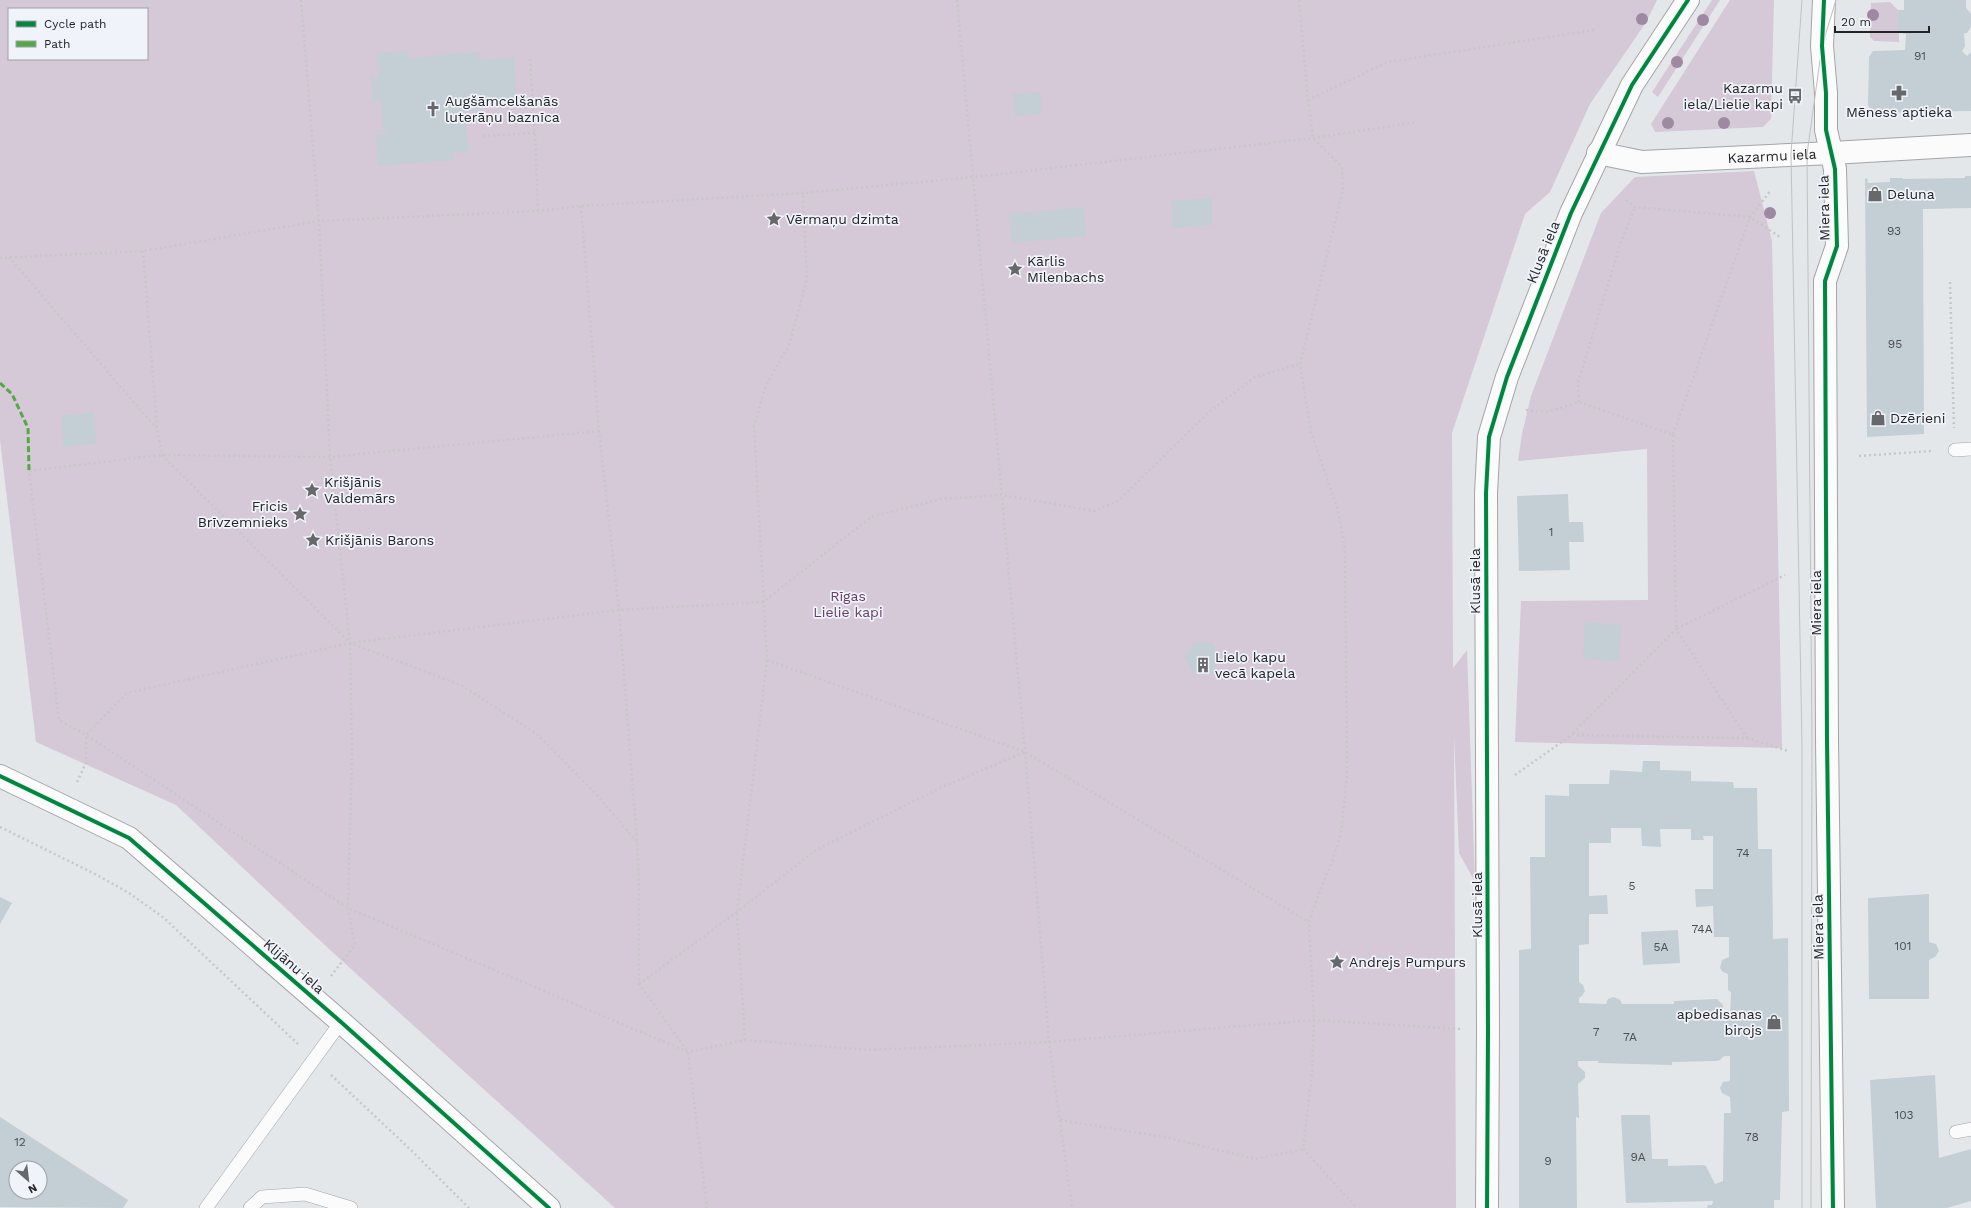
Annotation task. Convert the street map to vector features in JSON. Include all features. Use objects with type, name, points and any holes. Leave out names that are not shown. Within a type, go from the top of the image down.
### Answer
[{"type":"street","name":"Klusā iela","points":[[1487,1208],[1488,1031],[1486,493],[1489,436],[1507,376],[1534,305],[1571,213],[1598,153],[1632,85],[1688,0]]},
{"type":"street","name":"Miera iela","points":[[1824,0],[1822,46],[1826,93],[1826,130],[1832,153],[1835,174],[1837,246],[1825,281],[1827,731],[1833,1208]]},
{"type":"street","name":"Kazarmu iela","points":[[1598,153],[1642,162],[1971,145]]},
{"type":"street","name":"Klijānu iela","points":[[0,776],[129,838],[341,1022],[548,1208]]},
{"type":"lane","points":[[1955,450],[1971,449]]},
{"type":"lane","points":[[206,1208],[341,1022]]},
{"type":"lane","points":[[1956,1132],[1971,1129]]},
{"type":"lane","points":[[250,1208],[262,1197],[305,1194],[351,1208]]},
{"type":"path","points":[[301,0],[319,221],[330,457],[350,643],[352,755],[348,908],[355,945],[326,981]]},
{"type":"path","points":[[957,0],[1025,752],[1049,1042],[1072,1208]]},
{"type":"path","points":[[1299,0],[1313,138],[1342,167],[1343,190],[1300,364],[1311,432],[1338,510],[1345,550],[1347,775],[1340,834],[1331,865],[1321,887],[1309,922],[1314,1020],[1312,1072],[1303,1149],[1357,1208]]},
{"type":"path","points":[[1308,100],[1388,62],[1594,30]]},
{"type":"path","points":[[530,59],[538,210]]},
{"type":"path","points":[[0,258],[143,251],[319,221],[538,210],[803,193],[974,177],[1313,138],[1418,122]]},
{"type":"path","points":[[483,136],[535,133]]},
{"type":"path","points":[[1747,738],[1676,629],[1673,435],[1750,217],[1771,190]]},
{"type":"path","points":[[745,1040],[737,912],[766,660],[754,426],[766,385],[789,345],[807,279],[803,193]]},
{"type":"path","points":[[1626,200],[1635,207],[1750,217],[1780,237]]},
{"type":"path","points":[[582,206],[599,432],[618,610],[637,842],[639,885],[639,984],[688,1052],[707,1208]]},
{"type":"path","points":[[1579,402],[1578,383],[1620,245],[1635,207]]},
{"type":"path","points":[[143,251],[157,429],[162,455],[350,643],[460,685],[537,734],[595,792],[637,842]]},
{"type":"path","points":[[9,257],[157,429]]},
{"type":"path","points":[[1859,456],[1955,450],[1950,282]]},
{"type":"path","points":[[76,784],[86,763],[86,735],[127,693],[350,643],[618,610],[763,602],[871,517],[941,499],[1002,495],[1094,511],[1118,501],[1209,412],[1255,377],[1300,364]]},
{"type":"path","points":[[1498,406],[1547,412],[1579,402],[1673,435]]},
{"type":"path","points":[[599,432],[330,457],[162,455],[29,471],[60,720],[86,735],[348,908],[688,1052],[745,1040],[868,1050],[1049,1042],[1314,1020],[1488,1031]]},
{"type":"path","points":[[1487,777],[1516,775],[1573,734],[1676,629],[1785,575]]},
{"type":"path","points":[[766,660],[1025,752],[1309,922]]},
{"type":"path","points":[[1573,734],[1646,738],[1747,738],[1788,751]]},
{"type":"path","points":[[639,984],[737,912],[816,850],[940,788],[1025,752]]},
{"type":"path","points":[[0,827],[97,874],[129,893],[158,914],[411,1150],[469,1208]]},
{"type":"path","points":[[1060,1120],[1165,1137],[1255,1159],[1303,1149]]},
{"type":"green space","name":"Rīgas Lielie kapi","points":[[0,0],[1657,0],[1645,24],[1590,104],[1550,192],[1525,214],[1452,433],[1453,668],[1467,650],[1475,882],[1459,853],[1454,735],[1456,1208],[615,1208],[329,949],[176,805],[36,742],[0,440]]},
{"type":"green space","points":[[1712,0],[1720,0],[1658,97],[1652,92]]},
{"type":"green space","points":[[1730,0],[1774,0],[1771,119],[1763,127],[1655,132],[1651,124]]},
{"type":"green space","points":[[1890,2],[1898,10],[1897,26],[1899,29],[1899,42],[1874,41],[1870,37],[1871,3]]},
{"type":"green space","points":[[1754,171],[1772,241],[1782,748],[1515,742],[1521,601],[1648,600],[1647,449],[1518,461],[1522,434],[1531,396],[1601,213],[1635,177]]},
{"type":"building","points":[[1904,0],[1966,0],[1966,8],[1971,14],[1971,27],[1967,33],[1964,33],[1965,46],[1962,51],[1967,56],[1971,52],[1971,111],[1872,113],[1868,105],[1869,57],[1873,51],[1905,50],[1906,34],[1899,33],[1897,26],[1898,10],[1904,10]]},
{"type":"building","name":"Augšāmcelšanās luterāņu baznīca","points":[[403,49],[408,51],[407,58],[422,57],[422,55],[424,55],[424,57],[440,55],[442,53],[442,55],[460,52],[460,54],[476,51],[480,54],[478,55],[479,60],[497,59],[497,57],[500,59],[511,58],[511,56],[514,56],[516,60],[514,60],[517,96],[519,98],[517,100],[503,100],[503,102],[501,100],[482,101],[485,109],[483,111],[465,111],[466,133],[469,135],[467,137],[468,149],[470,149],[470,152],[466,154],[466,152],[454,153],[452,155],[453,160],[378,166],[376,135],[385,135],[385,127],[381,125],[381,123],[383,123],[381,115],[383,116],[381,101],[375,101],[375,103],[371,101],[373,99],[371,80],[369,78],[373,76],[373,78],[379,77],[378,63],[376,61],[378,60],[378,55],[376,56],[377,51],[380,53],[404,51]]},
{"type":"building","points":[[1040,92],[1042,114],[1015,116],[1013,94]]},
{"type":"building","points":[[1965,176],[1971,176],[1971,208],[1923,209],[1924,434],[1867,437],[1865,179],[1867,178],[1868,183],[1890,182],[1890,178],[1965,178]]},
{"type":"building","points":[[1212,198],[1212,225],[1173,228],[1171,201]]},
{"type":"building","points":[[1084,207],[1086,236],[1012,243],[1009,214]]},
{"type":"building","points":[[93,412],[97,443],[64,447],[61,416]]},
{"type":"building","points":[[1568,494],[1569,522],[1583,522],[1584,542],[1569,542],[1570,570],[1519,571],[1517,496]]},
{"type":"building","points":[[1585,622],[1622,625],[1619,661],[1583,659]]},
{"type":"building","name":"Lielo kapu vecā kapela","points":[[1194,642],[1212,642],[1221,658],[1212,674],[1193,673],[1184,657]]},
{"type":"building","points":[[1643,761],[1660,761],[1660,770],[1691,771],[1691,781],[1733,782],[1734,788],[1757,788],[1758,849],[1772,849],[1773,939],[1788,938],[1789,1111],[1782,1112],[1780,1200],[1774,1200],[1774,1208],[1707,1208],[1708,1205],[1712,1205],[1713,1201],[1626,1203],[1621,1115],[1650,1115],[1652,1159],[1668,1159],[1668,1166],[1703,1165],[1706,1166],[1715,1184],[1723,1181],[1724,1113],[1731,1113],[1730,1097],[1722,1093],[1720,1088],[1723,1082],[1730,1081],[1730,1056],[1724,1056],[1717,1061],[1672,1062],[1672,1065],[1578,1061],[1578,1066],[1585,1072],[1585,1078],[1578,1084],[1579,1118],[1576,1117],[1577,1208],[1519,1208],[1519,950],[1531,949],[1530,857],[1545,857],[1545,795],[1569,796],[1569,784],[1609,784],[1610,770],[1642,772]],"holes":[[[1611,828],[1641,828],[1642,846],[1661,847],[1660,829],[1691,829],[1691,840],[1704,840],[1703,836],[1713,836],[1713,889],[1695,889],[1696,907],[1713,906],[1714,937],[1729,937],[1729,957],[1722,960],[1720,968],[1723,972],[1728,974],[1728,990],[1731,992],[1730,1020],[1723,1021],[1723,1005],[1717,999],[1674,1001],[1674,1004],[1622,1004],[1620,1000],[1614,997],[1608,999],[1606,1004],[1579,1003],[1579,998],[1585,991],[1583,985],[1579,982],[1579,945],[1589,944],[1589,914],[1608,914],[1607,895],[1589,896],[1589,843],[1611,843]]]},
{"type":"building","points":[[1929,894],[1929,942],[1936,944],[1939,951],[1935,957],[1929,960],[1929,999],[1869,999],[1868,898]]},
{"type":"building","points":[[0,897],[12,903],[0,924]]},
{"type":"building","points":[[1678,930],[1680,963],[1643,965],[1641,932]]},
{"type":"building","points":[[1935,1075],[1939,1158],[1971,1149],[1971,1201],[1947,1208],[1876,1208],[1870,1080]]},
{"type":"building","points":[[0,1117],[128,1200],[123,1208],[0,1207]]},
{"type":"tram line","points":[[1802,0],[1791,154],[1802,745],[1802,1208]]},
{"type":"tram line","points":[[1811,1208],[1812,738],[1807,154],[1822,46],[1836,0]]},
{"type":"marked path","points":[[0,383],[12,394],[28,428],[29,471]]},
{"type":"cycle path","points":[[1487,1208],[1488,1031],[1486,493],[1489,437],[1507,377],[1571,213],[1632,85],[1688,0]]},
{"type":"cycle path","points":[[1824,0],[1822,46],[1826,93],[1826,130],[1835,169],[1837,246],[1825,281],[1827,739],[1833,1208]]},
{"type":"cycle path","points":[[0,776],[129,838],[341,1022],[549,1208]]},
{"type":"place","name":"Mēness aptieka","points":[[1899,93]]},
{"type":"place","name":"Kazarmu iela/Lielie kapi","points":[[1795,96]]},
{"type":"place","name":"Augšāmcelšanās luterāņu baznīca","points":[[433,109]]},
{"type":"place","name":"Deluna","points":[[1875,194]]},
{"type":"place","name":"Vērmaņu dzimta","points":[[774,219]]},
{"type":"place","name":"Kārlis Mīlenbachs","points":[[1015,269]]},
{"type":"place","name":"Dzērieni","points":[[1878,418]]},
{"type":"place","name":"Krišjānis Valdemārs","points":[[312,490]]},
{"type":"place","name":"Fricis Brīvzemnieks","points":[[300,514]]},
{"type":"place","name":"Krišjānis Barons","points":[[313,540]]},
{"type":"place","name":"Lielo kapu vecā kapela","points":[[1203,665]]},
{"type":"place","name":"Andrejs Pumpurs","points":[[1337,962]]},
{"type":"place","name":"apbedisanas birojs","points":[[1774,1022]]}]
